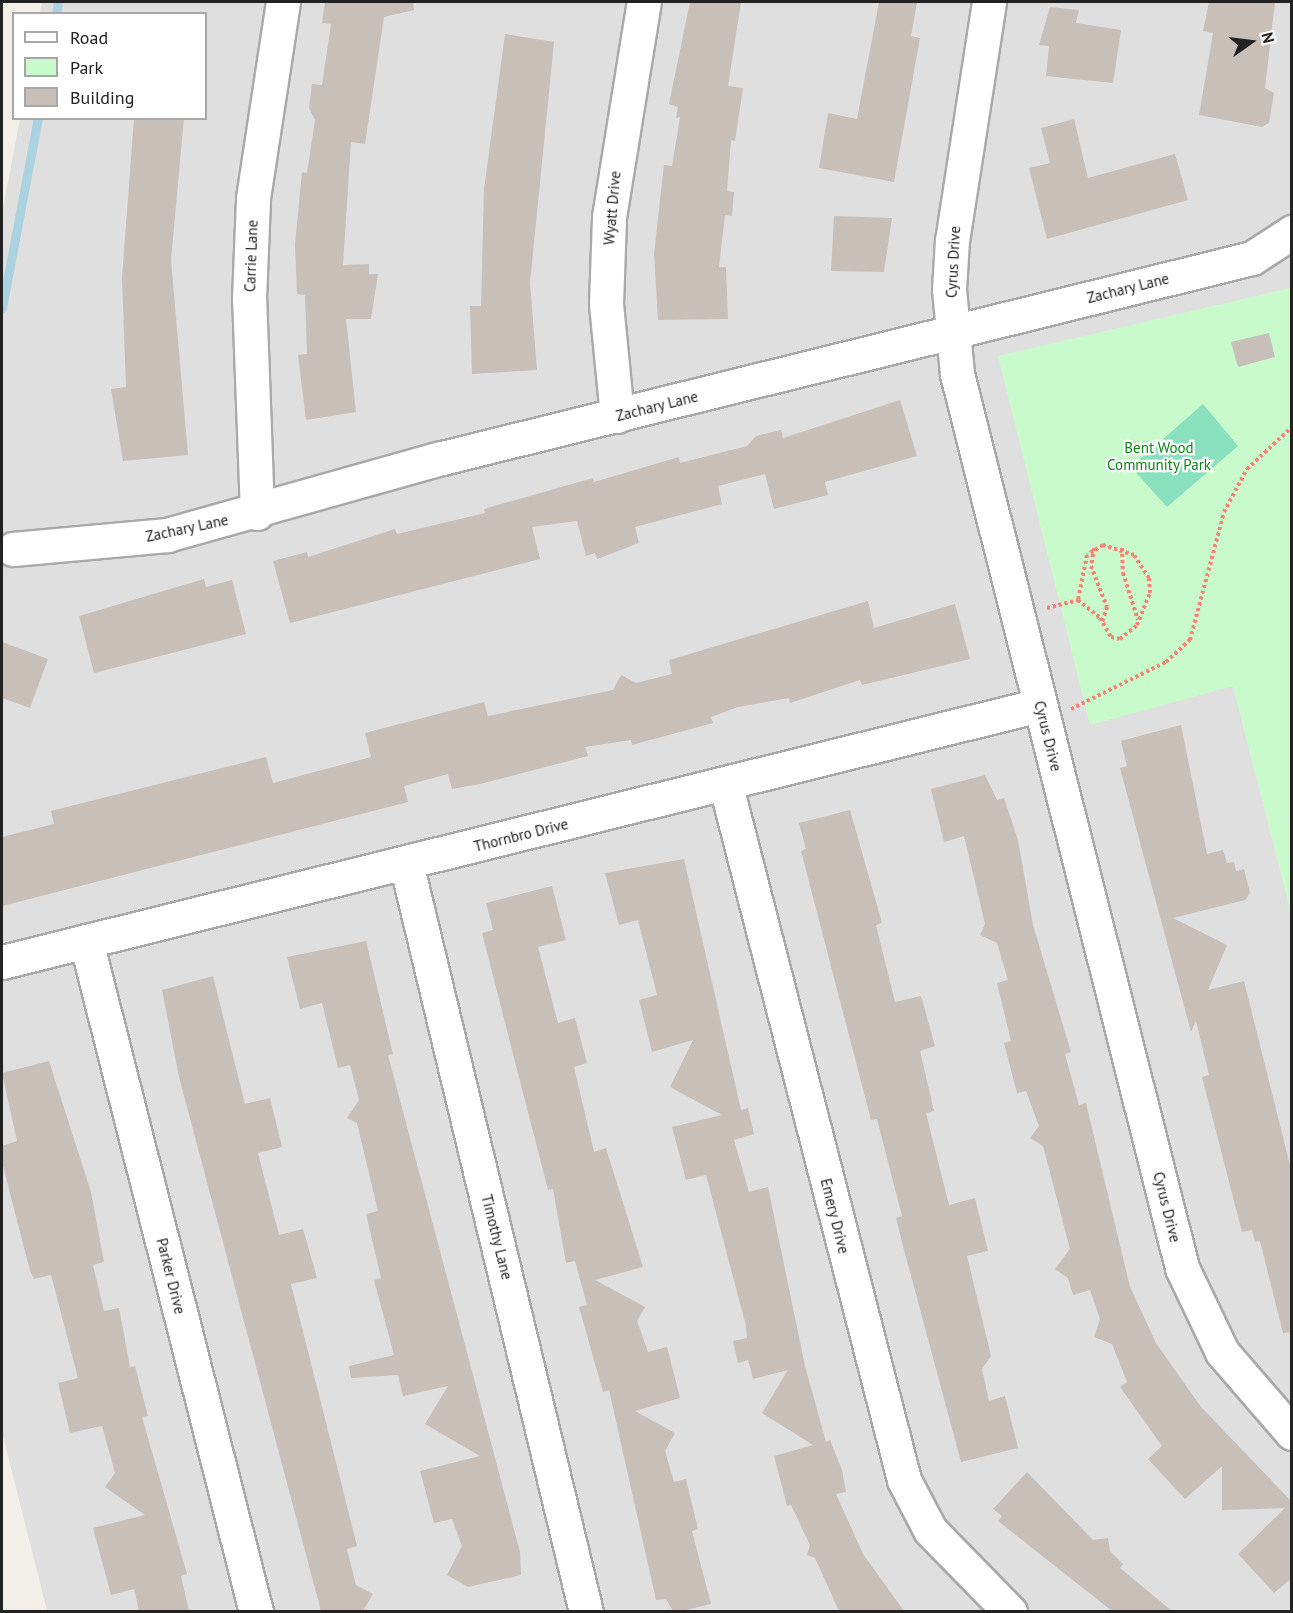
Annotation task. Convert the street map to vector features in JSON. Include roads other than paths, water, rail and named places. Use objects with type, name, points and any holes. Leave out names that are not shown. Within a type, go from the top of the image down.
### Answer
[{"type":"street","name":"Carrie Lane","points":[[257,513],[249,299],[253,198],[283,2]]},
{"type":"street","name":"Wyatt Drive","points":[[617,416],[606,304],[609,217],[644,2]]},
{"type":"street","name":"Cyrus Drive","points":[[989,2],[952,240],[953,331],[957,374],[1182,1268],[1222,1352],[1292,1433]]},
{"type":"street","name":"Zachary Lane","points":[[13,549],[167,535],[257,513],[438,459],[1252,258],[1292,232]]},
{"type":"street","name":"Thornbro Drive","points":[[2,962],[1041,711]]},
{"type":"street","name":"Emery Drive","points":[[726,786],[904,1480],[930,1530],[1010,1611]]},
{"type":"street","name":"Timothy Lane","points":[[406,863],[586,1611]]},
{"type":"street","name":"Parker Drive","points":[[86,941],[256,1611]]},
{"type":"waterway","points":[[56,12],[58,2]]},
{"type":"waterway","points":[[2,308],[38,120]]},
{"type":"park label","name":"Bent Wood Community Park","points":[[1159,456]]}]
